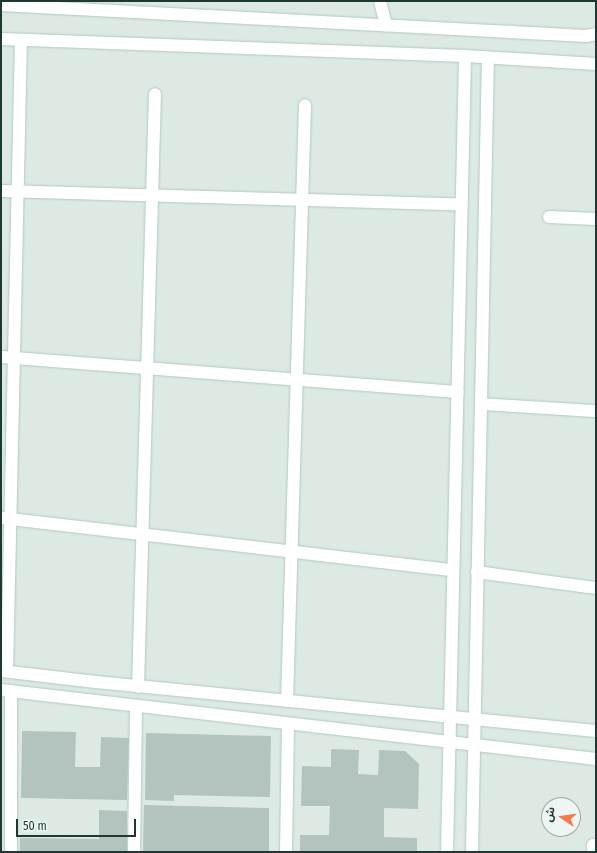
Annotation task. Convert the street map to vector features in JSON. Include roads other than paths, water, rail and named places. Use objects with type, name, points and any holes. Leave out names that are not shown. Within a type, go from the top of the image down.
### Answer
[{"type":"street","points":[[380,1],[386,25]]},
{"type":"street","points":[[1,5],[586,36],[596,34]]},
{"type":"street","points":[[1,39],[465,56],[596,64]]},
{"type":"street","points":[[21,40],[14,358],[6,519],[4,671],[138,686],[596,731]]},
{"type":"street","points":[[447,852],[465,56]]},
{"type":"street","points":[[472,852],[488,58]]},
{"type":"street","points":[[138,686],[155,94]]},
{"type":"street","points":[[287,701],[305,105]]},
{"type":"street","points":[[1,191],[462,205]]},
{"type":"street","points":[[549,217],[596,218]]},
{"type":"street","points":[[1,358],[458,392]]},
{"type":"street","points":[[481,404],[596,411]]},
{"type":"street","points":[[6,519],[453,570]]},
{"type":"street","points":[[478,572],[596,588]]},
{"type":"street","points":[[11,852],[6,691],[596,759]]},
{"type":"street","points":[[134,852],[136,706]]},
{"type":"street","points":[[286,852],[288,724]]}]
